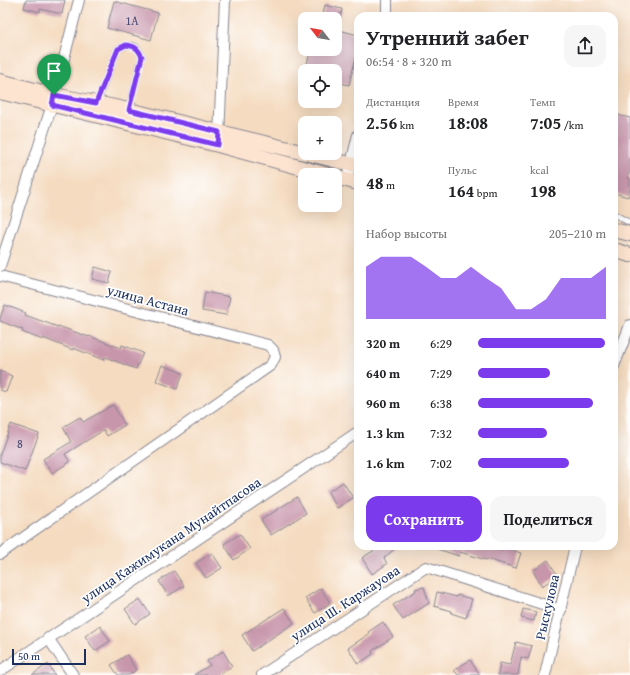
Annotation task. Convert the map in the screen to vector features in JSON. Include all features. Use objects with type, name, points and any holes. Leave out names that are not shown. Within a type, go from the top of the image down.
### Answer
[{"type":"main road","points":[[0,81],[53,100],[96,103],[129,110],[307,168]]},
{"type":"main road","points":[[0,92],[53,100],[218,138],[298,152]]},
{"type":"main road","points":[[334,160],[354,165]]},
{"type":"main road","points":[[618,231],[630,234]]},
{"type":"main road","points":[[618,251],[630,255]]},
{"type":"street","points":[[0,266],[53,100],[78,0]]},
{"type":"street","points":[[218,138],[225,0]]},
{"type":"street","points":[[386,12],[387,0]]},
{"type":"street","points":[[347,180],[354,167]]},
{"type":"street","name":"улица Астана","points":[[0,276],[268,346],[274,350],[274,357],[271,365],[0,554]]},
{"type":"street","points":[[618,356],[630,325]]},
{"type":"street","name":"улица Кажимукана Мунайтпасова","points":[[0,671],[354,435]]},
{"type":"street","name":"Рыскулова","points":[[545,675],[574,550]]},
{"type":"street","name":"улица Ш. Каржауова","points":[[262,675],[426,567],[561,610]]},
{"type":"street","points":[[48,638],[72,675]]},
{"type":"lane","points":[[96,103],[118,49],[126,45],[133,46],[139,50],[142,57],[129,110]]},
{"type":"lane","points":[[618,216],[630,223]]},
{"type":"building","points":[[26,0],[65,0],[62,14],[40,9],[40,12],[24,8]]},
{"type":"building","points":[[114,1],[158,13],[151,40],[107,28]]},
{"type":"building","points":[[325,5],[342,9],[341,12],[324,12]]},
{"type":"building","points":[[342,31],[354,34],[354,65],[349,85],[342,84],[342,64],[307,64],[309,56],[342,56]]},
{"type":"building","points":[[618,115],[630,118],[630,170],[628,178],[630,179],[630,188],[628,197],[618,194]]},
{"type":"building","points":[[95,267],[112,272],[109,283],[92,279]]},
{"type":"building","points":[[205,292],[230,297],[226,315],[202,311]]},
{"type":"building","points":[[5,305],[26,313],[25,315],[58,327],[89,336],[121,348],[122,345],[143,353],[136,369],[105,357],[104,360],[43,338],[43,340],[0,321]]},
{"type":"building","points":[[162,365],[183,373],[177,389],[156,381]]},
{"type":"building","points":[[0,371],[12,376],[6,392],[0,390]]},
{"type":"building","points":[[113,405],[125,425],[107,436],[104,430],[65,454],[70,462],[52,473],[43,459],[71,442],[63,427],[80,417],[83,422]]},
{"type":"building","points":[[11,424],[39,434],[25,471],[0,462],[0,454]]},
{"type":"building","points":[[343,482],[353,498],[337,508],[328,492]]},
{"type":"building","points":[[297,497],[306,513],[271,535],[261,520]]},
{"type":"building","points":[[240,534],[250,549],[234,560],[224,544]]},
{"type":"building","points":[[375,550],[393,550],[384,558],[387,564],[372,574],[362,558]]},
{"type":"building","points":[[440,550],[512,550],[521,553],[516,568],[460,552],[459,556]]},
{"type":"building","points":[[212,553],[222,568],[206,578],[196,563]]},
{"type":"building","points":[[548,560],[558,576],[542,586],[533,571]]},
{"type":"building","points":[[174,571],[184,586],[168,596],[159,581]]},
{"type":"building","points":[[424,587],[429,603],[403,620],[393,605],[416,591],[415,589]]},
{"type":"building","points":[[321,588],[330,603],[315,613],[305,598]]},
{"type":"building","points":[[437,592],[472,599],[466,618],[451,613],[452,611],[434,606]]},
{"type":"building","points":[[140,599],[150,614],[135,624],[125,609]]},
{"type":"building","points":[[284,608],[294,623],[252,651],[242,635]]},
{"type":"building","points":[[523,609],[536,612],[534,621],[521,618]]},
{"type":"building","points":[[383,622],[393,637],[372,651],[373,654],[358,664],[348,648],[369,634],[368,632]]},
{"type":"building","points":[[100,626],[110,641],[95,651],[85,636]]},
{"type":"building","points":[[516,642],[532,646],[528,659],[521,657],[518,675],[498,675],[500,663],[510,665]]},
{"type":"building","points":[[223,651],[232,666],[219,675],[194,675],[210,665],[207,661]]},
{"type":"building","points":[[127,655],[136,670],[129,675],[118,675],[111,665]]},
{"type":"building","points":[[470,660],[480,675],[458,675],[454,670]]},
{"type":"building","points":[[48,664],[55,675],[32,675]]},
{"type":"route","points":[[126,45],[133,46],[139,50],[142,57],[129,110],[219,132],[218,145],[52,105],[54,95],[96,103],[118,49],[126,45]]}]
